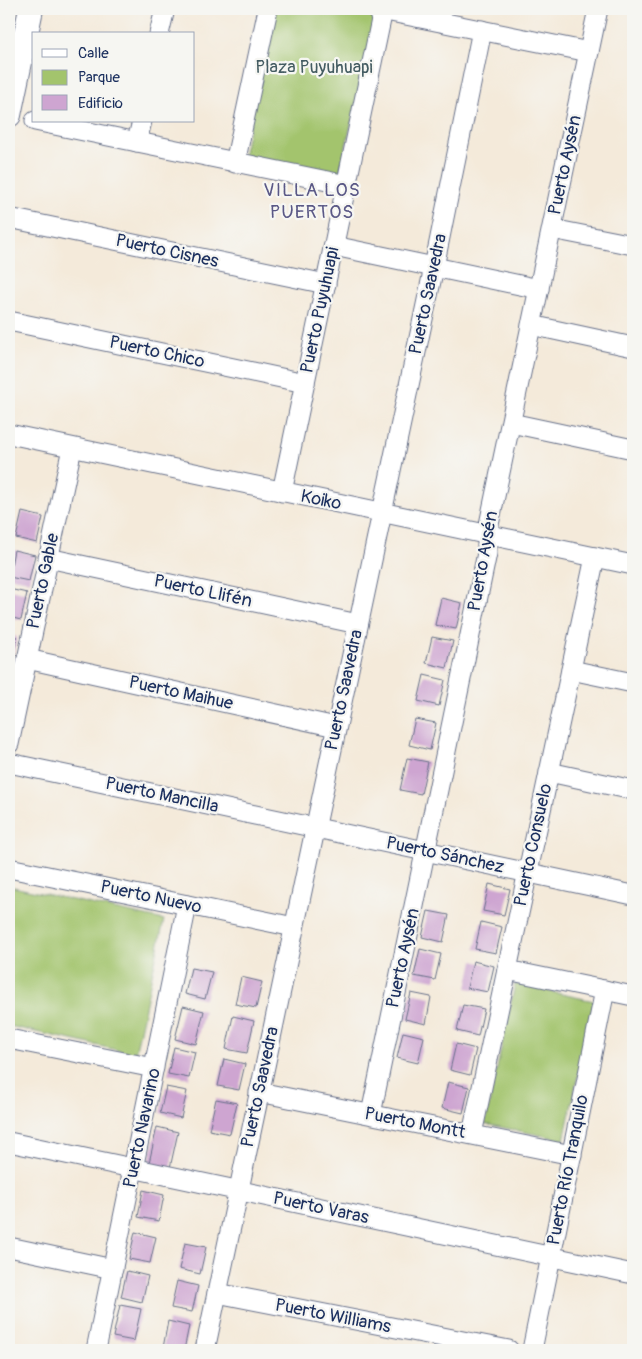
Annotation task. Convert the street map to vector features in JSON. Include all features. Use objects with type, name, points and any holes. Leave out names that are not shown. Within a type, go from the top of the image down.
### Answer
[{"type":"street","points":[[31,9],[12,86],[9,116],[32,121]]},
{"type":"street","points":[[160,32],[165,9]]},
{"type":"street","points":[[236,163],[268,9]]},
{"type":"street","name":"Puerto Aysén","points":[[371,1114],[487,553],[487,534],[598,9]]},
{"type":"street","points":[[379,10],[589,52]]},
{"type":"street","name":"Puerto Puyuhuapi","points":[[282,492],[347,185],[379,10]]},
{"type":"street","name":"Puerto Saavedra","points":[[204,1350],[434,267],[482,30]]},
{"type":"street","points":[[39,122],[347,185]]},
{"type":"street","points":[[137,142],[142,122]]},
{"type":"street","name":"Puerto Cisnes","points":[[9,218],[326,284]]},
{"type":"street","points":[[552,228],[633,245]]},
{"type":"street","points":[[334,246],[539,289]]},
{"type":"street","name":"Puerto Chico","points":[[9,320],[305,383]]},
{"type":"street","points":[[531,325],[633,347]]},
{"type":"street","points":[[510,423],[633,449]]},
{"type":"street","name":"Koiko","points":[[9,434],[633,565]]},
{"type":"street","name":"Puerto Gable","points":[[9,744],[72,448]]},
{"type":"street","name":"Puerto Consuelo","points":[[472,1134],[595,557]]},
{"type":"street","name":"Puerto Llifén","points":[[48,558],[358,624]]},
{"type":"street","name":"Puerto Maihue","points":[[26,659],[336,727]]},
{"type":"street","points":[[571,670],[633,683]]},
{"type":"street","name":"Puerto Mancilla","points":[[9,763],[315,827]]},
{"type":"street","points":[[549,772],[633,790]]},
{"type":"street","name":"Puerto Sánchez","points":[[315,827],[633,895]]},
{"type":"street","name":"Puerto Nuevo","points":[[9,868],[294,927]]},
{"type":"street","name":"Puerto Navarino","points":[[96,1350],[187,905]]},
{"type":"street","points":[[507,970],[633,996]]},
{"type":"street","name":"Puerto Río Tranquilo","points":[[532,1350],[605,990]]},
{"type":"street","points":[[9,1039],[154,1068]]},
{"type":"street","name":"Puerto Montt","points":[[259,1092],[572,1154]]},
{"type":"street","name":"Puerto Varas","points":[[9,1142],[633,1274]]},
{"type":"street","points":[[9,1247],[113,1269]]},
{"type":"street","name":"Puerto Williams","points":[[217,1292],[509,1350]]},
{"type":"green space","name":"Plaza Puyuhuapi","points":[[275,9],[348,9],[370,13],[375,23],[339,176],[243,156]]},
{"type":"green space","points":[[9,886],[164,920],[135,1054],[9,1026]]},
{"type":"green space","points":[[515,984],[594,1001],[564,1140],[485,1124]]},
{"type":"building","points":[[22,512],[43,517],[37,543],[16,538]]},
{"type":"building","points":[[14,550],[35,555],[29,581],[9,577]]},
{"type":"building","points":[[9,589],[27,593],[21,620],[9,617]]},
{"type":"building","points":[[441,598],[462,603],[456,629],[435,625]]},
{"type":"building","points":[[9,635],[17,637],[11,663],[9,662]]},
{"type":"building","points":[[432,637],[453,641],[447,668],[426,663]]},
{"type":"building","points":[[424,675],[445,680],[439,706],[418,701]]},
{"type":"building","points":[[415,719],[436,723],[430,750],[409,745]]},
{"type":"building","points":[[407,758],[428,762],[421,794],[400,790]]},
{"type":"building","points":[[489,884],[510,889],[504,915],[483,911]]},
{"type":"building","points":[[428,911],[449,915],[443,942],[422,937]]},
{"type":"building","points":[[481,922],[502,927],[496,953],[475,949]]},
{"type":"building","points":[[420,949],[441,954],[435,980],[414,976]]},
{"type":"building","points":[[473,961],[494,966],[488,992],[467,988]]},
{"type":"building","points":[[191,968],[212,972],[205,999],[185,994]]},
{"type":"building","points":[[241,977],[262,982],[256,1008],[235,1004]]},
{"type":"building","points":[[411,993],[431,997],[426,1024],[405,1019]]},
{"type":"building","points":[[463,1005],[484,1009],[478,1036],[457,1031]]},
{"type":"building","points":[[183,1006],[204,1011],[196,1044],[175,1039]]},
{"type":"building","points":[[233,1016],[254,1021],[247,1053],[226,1049]]},
{"type":"building","points":[[403,1032],[424,1037],[418,1063],[397,1058]]},
{"type":"building","points":[[456,1044],[476,1049],[470,1075],[450,1070]]},
{"type":"building","points":[[174,1047],[195,1052],[189,1078],[168,1074]]},
{"type":"building","points":[[224,1059],[245,1064],[239,1090],[218,1086]]},
{"type":"building","points":[[448,1082],[469,1087],[463,1113],[442,1108]]},
{"type":"building","points":[[166,1087],[187,1091],[181,1118],[160,1113]]},
{"type":"building","points":[[216,1099],[237,1103],[230,1134],[209,1130]]},
{"type":"building","points":[[157,1127],[178,1132],[170,1168],[149,1163]]},
{"type":"building","points":[[143,1190],[164,1195],[159,1221],[138,1217]]},
{"type":"building","points":[[135,1232],[156,1237],[150,1263],[129,1259]]},
{"type":"building","points":[[185,1243],[206,1247],[200,1274],[179,1269]]},
{"type":"building","points":[[127,1271],[148,1276],[142,1302],[121,1297]]},
{"type":"building","points":[[177,1281],[198,1286],[192,1312],[171,1308]]},
{"type":"building","points":[[120,1305],[141,1309],[134,1341],[113,1337]]},
{"type":"building","points":[[168,1321],[189,1326],[184,1350],[163,1348]]},
{"type":"district","name":"VILLA LOS PUERTOS","points":[[312,201]]}]
